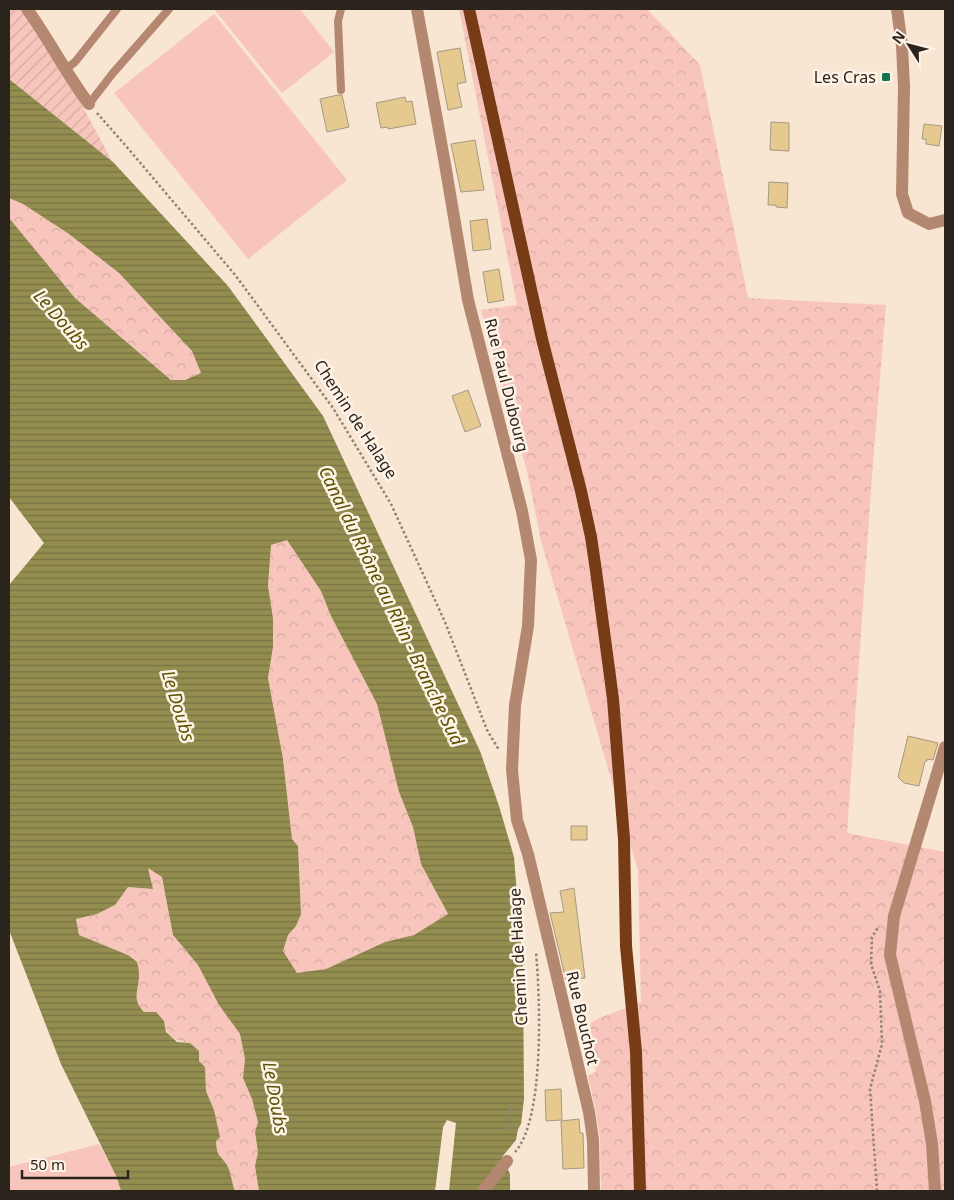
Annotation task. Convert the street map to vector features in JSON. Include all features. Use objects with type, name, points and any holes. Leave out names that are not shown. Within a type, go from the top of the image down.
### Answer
[{"type":"main road","points":[[469,9],[542,339],[581,491],[596,571],[613,700],[624,839],[626,946],[636,1052],[640,1191]]},
{"type":"street","points":[[27,9],[66,69],[74,85],[88,104]]},
{"type":"street","name":"Rue Paul Dubourg","points":[[416,9],[446,164],[468,300],[522,511],[531,560],[528,626],[515,705],[512,770],[517,820],[528,854]]},
{"type":"street","points":[[897,9],[902,46],[904,87],[902,194],[908,213],[929,224],[945,220]]},
{"type":"street","points":[[935,1191],[932,1144],[925,1101],[890,955],[894,916],[945,747]]},
{"type":"street","name":"Rue Bouchot","points":[[528,854],[589,1112],[593,1140],[594,1191]]},
{"type":"street","points":[[483,1191],[508,1160]]},
{"type":"lane","points":[[66,69],[75,62],[117,9]]},
{"type":"lane","points":[[88,104],[169,9]]},
{"type":"lane","points":[[341,9],[338,21],[341,90]]},
{"type":"path","name":"Chemin de Halage","points":[[88,104],[236,276],[333,408],[391,504],[445,622],[487,730],[512,770]]},
{"type":"path","points":[[877,1191],[870,1089],[882,1044],[880,990],[871,964],[872,937],[882,921],[894,916]]},
{"type":"path","name":"Chemin de Halage","points":[[508,1160],[522,1145],[529,1127],[538,1071],[539,982],[536,952]]},
{"type":"path","points":[[518,1129],[505,1128],[510,1107],[523,1110]]},
{"type":"green space","points":[[9,9],[35,9],[64,78],[77,96],[112,161],[9,79]]},
{"type":"green space","points":[[214,9],[300,9],[334,52],[282,93]]},
{"type":"green space","points":[[459,9],[647,9],[700,65],[748,298],[886,305],[847,833],[945,852],[945,1191],[601,1191],[600,1139],[588,1076],[596,1072],[588,1034],[591,1023],[597,1019],[641,1002],[638,870],[541,541],[528,475],[481,310],[517,305]]},
{"type":"green space","points":[[214,14],[347,180],[248,259],[114,93]]},
{"type":"green space","points":[[9,198],[23,204],[69,234],[119,273],[192,351],[201,373],[185,380],[171,380],[75,298],[12,224],[9,218]]},
{"type":"green space","points":[[287,540],[321,591],[331,616],[377,704],[399,792],[413,827],[421,864],[448,915],[414,935],[385,942],[326,969],[297,974],[283,951],[288,935],[296,926],[301,914],[298,846],[292,839],[284,765],[268,678],[273,647],[273,618],[268,586],[271,545]]},
{"type":"green space","points":[[148,867],[162,877],[173,935],[198,965],[219,1005],[240,1034],[245,1059],[243,1078],[252,1099],[258,1122],[255,1132],[258,1152],[255,1166],[259,1191],[235,1191],[229,1168],[217,1153],[214,1110],[206,1091],[205,1067],[199,1061],[190,1043],[172,1037],[167,1031],[164,1021],[144,1012],[139,1007],[136,1000],[139,974],[128,955],[79,935],[76,919],[97,914],[115,905],[128,887],[153,889]]},
{"type":"green space","points":[[99,1144],[117,1178],[121,1191],[9,1191],[9,1167]]},
{"type":"water","points":[[9,79],[113,162],[228,286],[323,416],[480,751],[514,857],[523,969],[524,1099],[521,1124],[516,1140],[502,1157],[510,1174],[510,1191],[449,1191],[456,1123],[447,1120],[443,1127],[435,1191],[259,1191],[255,1166],[258,1152],[255,1132],[258,1122],[252,1099],[243,1078],[245,1059],[240,1034],[219,1005],[198,965],[173,935],[162,877],[148,868],[153,889],[128,887],[115,905],[97,914],[76,919],[79,935],[128,955],[137,962],[139,974],[137,999],[140,1007],[144,1012],[156,1012],[164,1021],[166,1032],[177,1042],[190,1043],[199,1051],[199,1061],[205,1067],[206,1091],[214,1110],[220,1137],[216,1141],[217,1151],[228,1167],[235,1191],[121,1191],[117,1178],[61,1064],[9,930],[9,585],[44,543],[9,497],[9,218],[75,298],[171,380],[185,380],[201,373],[192,351],[119,273],[69,234],[23,204],[9,198]],"holes":[[[287,540],[321,591],[331,616],[377,704],[399,792],[413,827],[421,864],[448,914],[414,935],[385,942],[326,969],[297,973],[283,951],[288,935],[296,926],[301,914],[298,846],[292,839],[283,759],[268,678],[273,647],[273,618],[268,586],[271,545]]]},
{"type":"building","points":[[460,48],[466,82],[457,84],[462,107],[448,110],[437,52]]},
{"type":"building","points":[[342,95],[349,127],[327,132],[320,99]]},
{"type":"building","points":[[405,97],[406,102],[412,101],[416,124],[388,129],[388,127],[381,128],[376,103]]},
{"type":"building","points":[[771,122],[789,123],[789,151],[770,150]]},
{"type":"building","points":[[924,124],[942,126],[939,146],[926,144],[926,139],[922,139]]},
{"type":"building","points":[[475,140],[484,190],[461,192],[451,144]]},
{"type":"building","points":[[769,182],[788,183],[787,208],[768,205]]},
{"type":"building","points":[[487,219],[491,249],[473,251],[470,221]]},
{"type":"building","points":[[499,269],[504,300],[488,303],[483,272]]},
{"type":"building","points":[[468,390],[481,426],[465,432],[452,396]]},
{"type":"building","points":[[908,736],[938,743],[933,760],[927,759],[925,761],[919,786],[904,783],[898,777]]},
{"type":"building","points":[[571,826],[587,826],[587,840],[571,840]]},
{"type":"building","points":[[574,888],[585,978],[566,980],[550,913],[564,912],[560,891]]},
{"type":"building","points":[[561,1089],[562,1120],[546,1121],[545,1090]]},
{"type":"building","points":[[579,1119],[580,1133],[583,1133],[584,1168],[563,1169],[561,1121]]},
{"type":"place","name":"Les Cras","points":[[886,77]]},
{"type":"water label","name":"Le Doubs","points":[[61,320]]},
{"type":"water label","name":"Canal du Rhône au Rhin - Branche Sud","points":[[391,606]]},
{"type":"water label","name":"Le Doubs","points":[[178,706]]},
{"type":"water label","name":"Le Doubs","points":[[275,1098]]}]
